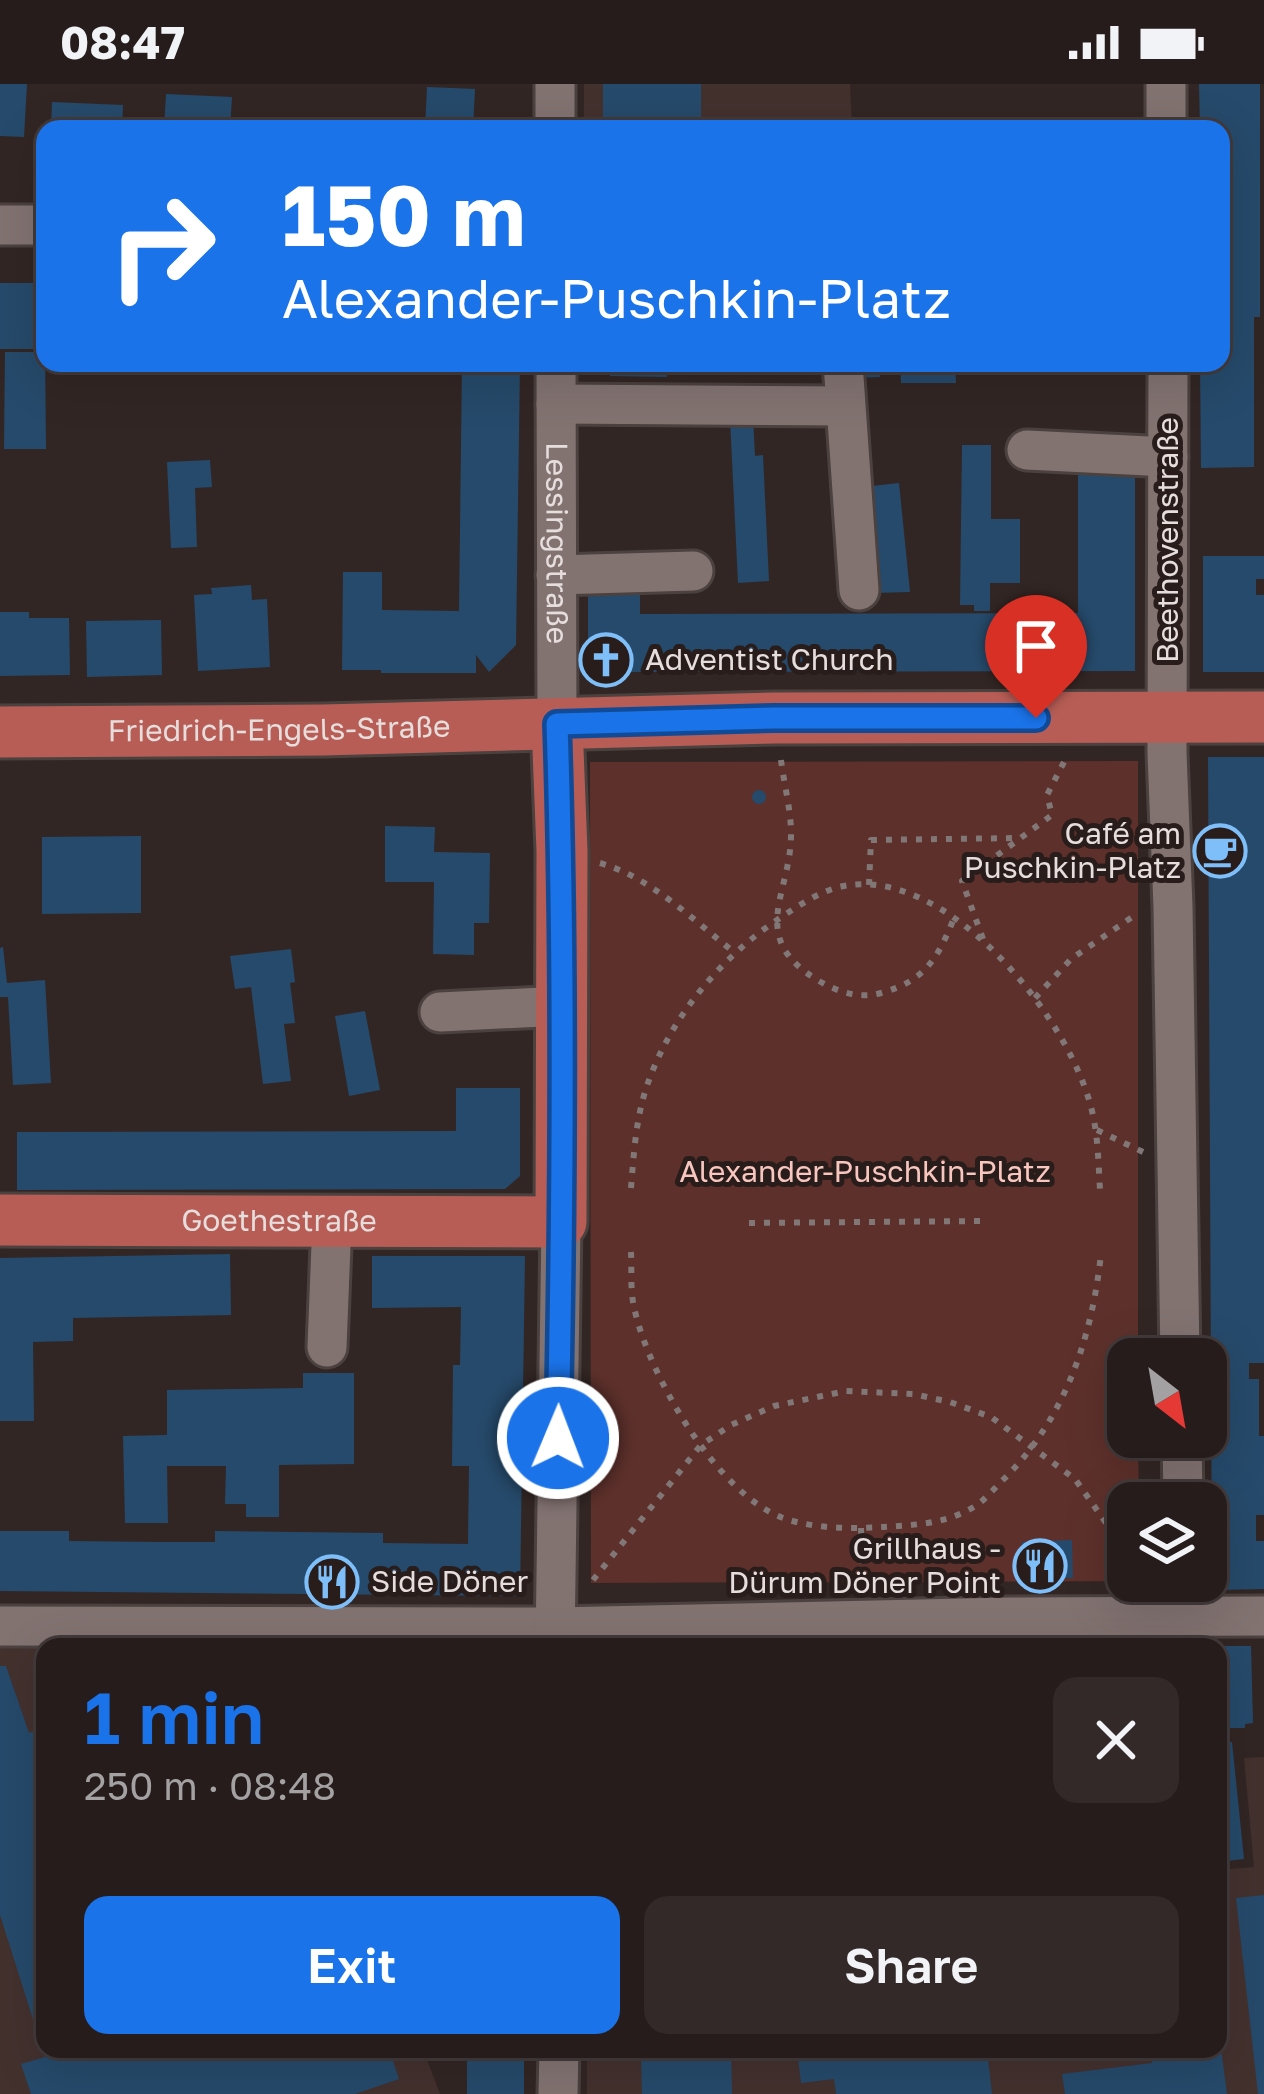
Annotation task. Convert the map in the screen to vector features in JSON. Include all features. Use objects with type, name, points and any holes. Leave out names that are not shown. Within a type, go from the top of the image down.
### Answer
[{"type":"main road","points":[[561,1222],[562,851],[557,724],[775,718],[1264,717]]},
{"type":"main road","name":"Friedrich-Engels-Straße","points":[[0,732],[557,724]]},
{"type":"main road","name":"Goethestraße","points":[[0,1220],[561,1222]]},
{"type":"street","points":[[555,84],[555,120]]},
{"type":"street","points":[[1166,84],[1166,120]]},
{"type":"street","points":[[0,224],[36,225]]},
{"type":"street","name":"Lessingstraße","points":[[556,372],[557,724]]},
{"type":"street","points":[[843,372],[859,590]]},
{"type":"street","name":"Beethovenstraße","points":[[1167,718],[1168,372]]},
{"type":"street","points":[[556,404],[845,406]]},
{"type":"street","points":[[1027,450],[1168,457]]},
{"type":"street","points":[[556,575],[693,571]]},
{"type":"street","points":[[1167,718],[1180,1338]]},
{"type":"street","points":[[440,1012],[562,1006]]},
{"type":"street","points":[[327,1347],[332,1220]]},
{"type":"street","points":[[555,1637],[561,1222]]},
{"type":"street","points":[[0,1626],[555,1637],[1120,1602]]},
{"type":"street","points":[[1203,1602],[1264,1616]]},
{"type":"street","points":[[559,2058],[559,2094]]},
{"type":"path","points":[[775,718],[792,835],[775,921],[787,953],[808,974],[837,991],[870,996],[898,988],[923,973],[941,951],[953,918]]},
{"type":"path","points":[[1056,778],[1047,795],[1058,824]]},
{"type":"path","points":[[984,942],[962,881],[1052,815]]},
{"type":"path","points":[[792,835],[805,833]]},
{"type":"path","points":[[869,885],[871,840],[1020,838]]},
{"type":"path","points":[[562,851],[620,868],[735,953]]},
{"type":"path","points":[[632,1188],[636,1125],[647,1083],[663,1046],[708,980],[735,953],[810,898],[842,886],[869,885],[896,887],[953,918],[984,942],[1035,998],[1078,1072],[1097,1130],[1100,1190]]},
{"type":"path","points":[[1035,998],[1071,959],[1112,929],[1137,913],[1173,907]]},
{"type":"path","points":[[1097,1130],[1176,1167]]},
{"type":"path","points":[[749,1223],[983,1222]]},
{"type":"path","points":[[631,1252],[633,1304],[649,1355],[701,1445],[745,1496],[764,1509],[809,1525],[861,1528],[922,1525],[956,1516],[976,1506],[1033,1446],[1069,1388],[1081,1355],[1101,1254]]},
{"type":"path","points":[[555,1637],[701,1445],[774,1406],[832,1393],[880,1391],[950,1402],[991,1417],[1075,1479],[1107,1524]]},
{"type":"path","points":[[861,1528],[863,1586]]},
{"type":"shaded area","points":[[584,84],[850,84],[852,120],[584,120]]},
{"type":"shaded area","points":[[320,1636],[320,1638],[160,1638]]},
{"type":"shaded area","points":[[0,1640],[36,1640],[36,2058],[426,2058],[440,2094],[0,2094]]},
{"type":"shaded area","points":[[1264,1757],[1264,2094],[587,2094],[587,2058],[1227,2058],[1227,1869],[1254,1867],[1244,1758]]},
{"type":"green space","name":"Alexander-Puschkin-Platz","points":[[1138,761],[1138,1338],[1107,1338],[1107,1458],[1138,1458],[1139,1482],[1107,1482],[1107,1581],[591,1583],[590,762]]},
{"type":"building","points":[[0,84],[27,84],[24,137],[0,136]]},
{"type":"building","points":[[603,84],[701,84],[701,120],[603,120]]},
{"type":"building","points":[[1199,84],[1260,84],[1260,317],[1254,317],[1254,467],[1201,468],[1200,372],[1230,372],[1230,120],[1200,120]]},
{"type":"building","points":[[427,87],[475,89],[473,120],[425,120]]},
{"type":"building","points":[[166,94],[232,97],[231,120],[165,120]]},
{"type":"building","points":[[52,102],[123,105],[122,120],[51,120]]},
{"type":"building","points":[[0,283],[36,283],[36,349],[0,349]]},
{"type":"building","points":[[5,352],[36,352],[36,372],[45,372],[46,449],[4,449]]},
{"type":"building","points":[[462,372],[520,372],[516,645],[489,672],[476,655],[476,673],[342,670],[343,572],[382,572],[382,610],[459,611]]},
{"type":"building","points":[[610,372],[667,372],[667,377],[610,376]]},
{"type":"building","points":[[854,372],[880,372],[880,377],[854,378]]},
{"type":"building","points":[[900,372],[955,372],[956,383],[901,383]]},
{"type":"building","points":[[753,417],[755,456],[763,455],[769,581],[738,583],[730,419]]},
{"type":"building","points":[[962,445],[991,445],[991,519],[1020,519],[1020,583],[990,583],[990,611],[960,605]]},
{"type":"building","points":[[210,460],[212,487],[195,488],[197,547],[171,548],[167,462]]},
{"type":"building","points":[[1135,465],[1135,671],[588,672],[588,590],[640,590],[640,614],[1078,613],[1078,466]]},
{"type":"building","points":[[899,483],[910,592],[873,593],[863,487]]},
{"type":"building","points":[[1203,556],[1264,556],[1264,579],[1256,579],[1256,595],[1264,595],[1264,672],[1203,672]]},
{"type":"building","points":[[251,585],[252,600],[267,599],[270,667],[198,671],[194,595],[212,594],[211,588]]},
{"type":"building","points":[[0,612],[69,618],[70,675],[0,676]]},
{"type":"building","points":[[161,620],[162,675],[87,677],[86,621]]},
{"type":"building","points":[[1208,757],[1264,757],[1264,1363],[1249,1363],[1249,1379],[1259,1379],[1259,1436],[1264,1436],[1264,1515],[1256,1515],[1256,1541],[1264,1541],[1264,1589],[1227,1590],[1227,1482],[1212,1482],[1211,1458],[1227,1458],[1227,1338],[1211,1338]]},
{"type":"building","points":[[759,790],[766,797],[759,804],[752,797]]},
{"type":"building","points":[[385,826],[435,827],[434,852],[490,853],[489,923],[474,923],[474,955],[433,954],[434,882],[385,882]]},
{"type":"building","points":[[141,836],[141,913],[42,914],[42,837]]},
{"type":"building","points":[[3,947],[7,983],[45,980],[51,1083],[13,1085],[8,997],[0,997]]},
{"type":"building","points":[[291,949],[295,1023],[284,1024],[291,1081],[263,1084],[251,987],[235,989],[230,956]]},
{"type":"building","points":[[365,1011],[380,1090],[349,1096],[335,1016]]},
{"type":"building","points":[[456,1088],[520,1088],[520,1176],[505,1189],[17,1190],[17,1132],[456,1131]]},
{"type":"building","points":[[230,1254],[231,1315],[73,1318],[73,1341],[33,1342],[34,1421],[0,1421],[0,1258]]},
{"type":"building","points":[[372,1256],[525,1256],[520,1596],[0,1591],[0,1531],[69,1531],[69,1541],[159,1542],[215,1542],[215,1531],[383,1533],[383,1543],[468,1544],[469,1466],[452,1466],[453,1365],[460,1365],[461,1307],[372,1308]]},
{"type":"building","points":[[303,1373],[354,1373],[354,1464],[279,1465],[279,1517],[246,1517],[246,1504],[225,1504],[226,1466],[167,1466],[168,1523],[125,1523],[123,1436],[167,1435],[167,1390],[303,1388]]},
{"type":"building","points":[[1072,1540],[1073,1578],[1023,1579],[1022,1542]]},
{"type":"building","points":[[1227,1646],[1251,1646],[1253,1723],[1227,1728]]},
{"type":"building","points":[[0,1666],[6,1666],[29,1733],[36,1730],[36,2029],[0,1915]]},
{"type":"building","points":[[1232,1742],[1244,1859],[1227,1861],[1227,1743]]},
{"type":"building","points":[[1264,1895],[1264,2094],[1258,2094],[1236,1898]]},
{"type":"building","points":[[42,2058],[392,2058],[399,2079],[355,2094],[31,2094],[21,2064]]},
{"type":"building","points":[[467,2058],[524,2058],[524,2094],[467,2094]]},
{"type":"building","points":[[641,2058],[731,2058],[732,2094],[642,2094]]},
{"type":"building","points":[[798,2058],[988,2058],[992,2094],[836,2094],[834,2079],[801,2083]]},
{"type":"building","points":[[1151,2058],[1222,2058],[1227,2094],[1065,2094],[1062,2074],[1152,2063]]},
{"type":"place","name":"Adventist Church","points":[[606,660]]},
{"type":"place","name":"Café am Puschkin-Platz","points":[[1220,851]]},
{"type":"place","name":"Grillhaus - Dürum Döner Point","points":[[1040,1566]]},
{"type":"place","name":"Side Döner","points":[[332,1582]]},
{"type":"route","points":[[558,1438],[562,851],[557,724],[1036,718]]}]
